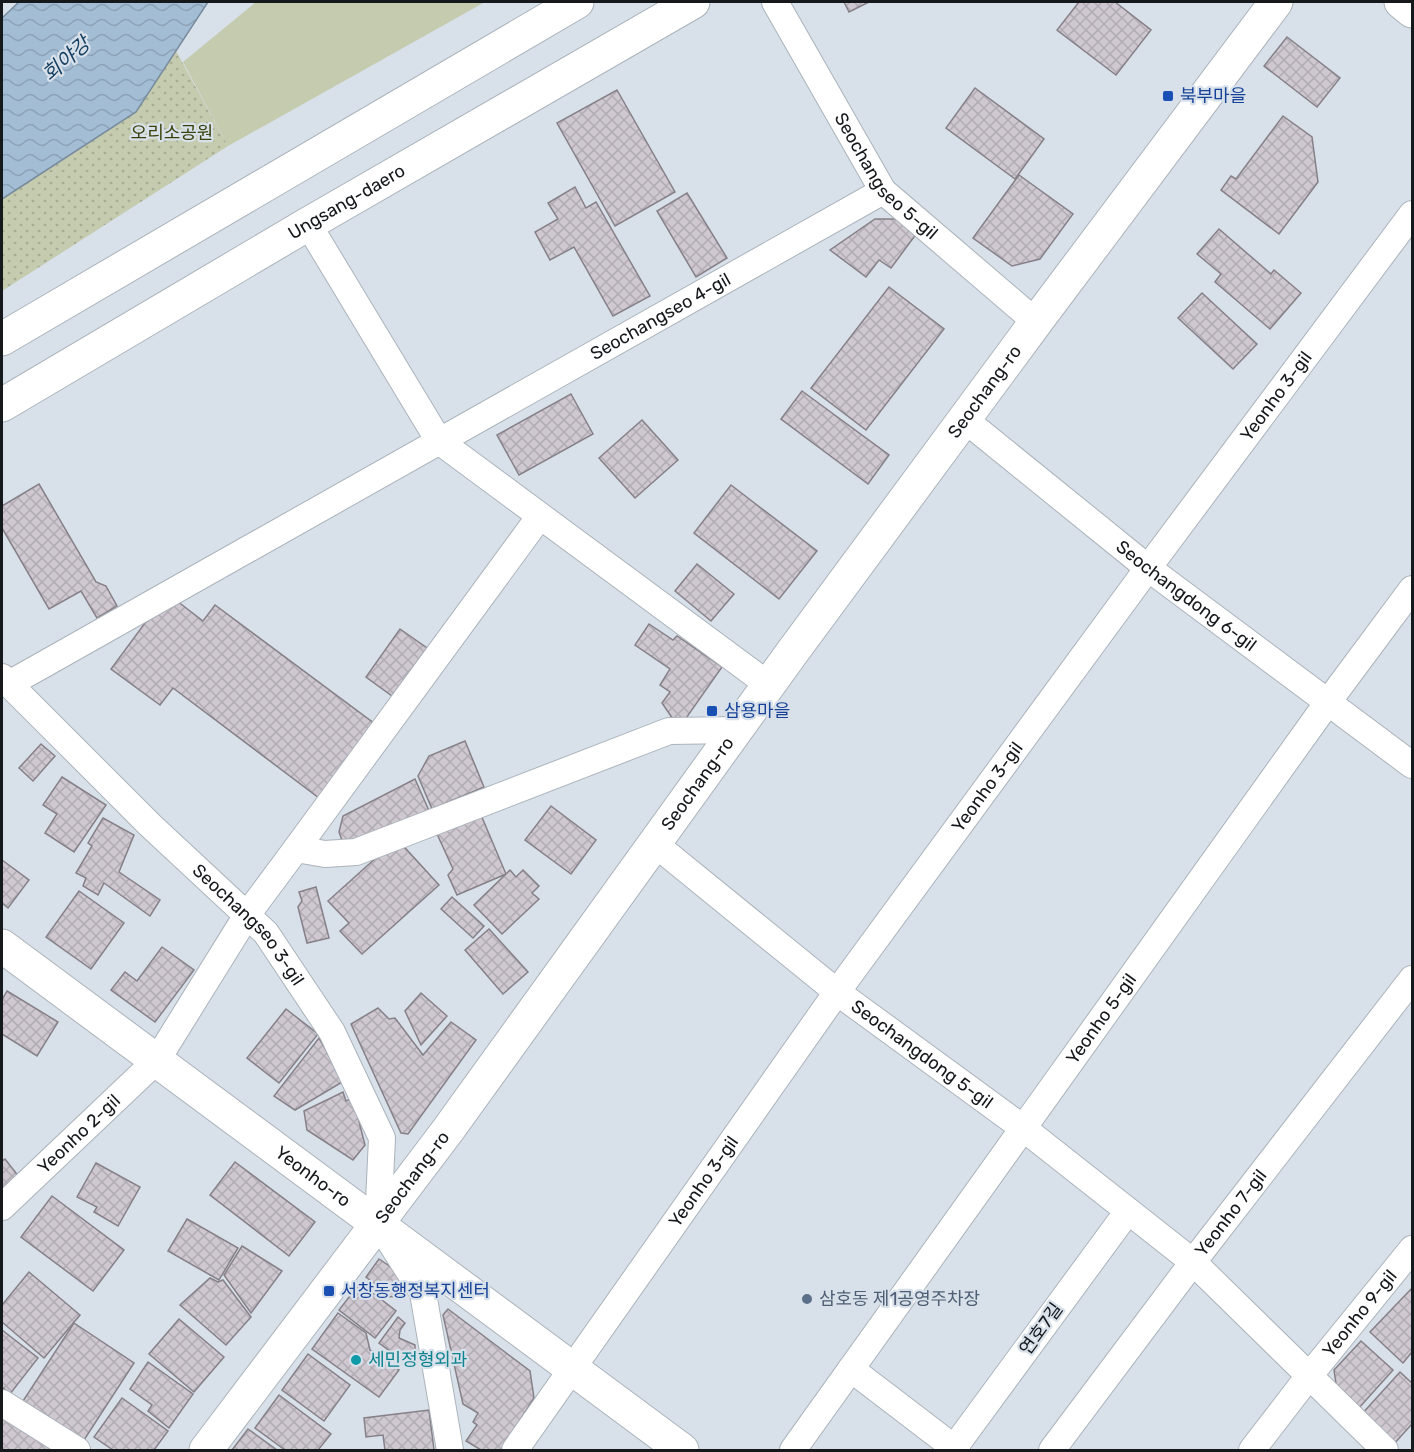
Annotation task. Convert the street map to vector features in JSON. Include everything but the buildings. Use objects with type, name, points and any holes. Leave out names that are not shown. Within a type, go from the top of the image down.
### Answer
[{"type":"street","points":[[2,339],[577,2]]},
{"type":"street","name":"Ungsang-daero","points":[[2,405],[308,224],[693,2]]},
{"type":"street","name":"Seochangseo 5-gil","points":[[775,2],[883,190],[1036,322]]},
{"type":"street","name":"Seochang-ro","points":[[206,1450],[448,1130],[964,419],[1276,2]]},
{"type":"street","points":[[1401,2],[1413,11]]},
{"type":"street","name":"Seochangseo 4-gil","points":[[439,441],[883,190]]},
{"type":"street","name":"Yeonho 3-gil","points":[[515,1450],[837,992],[1148,568],[1413,214]]},
{"type":"street","points":[[308,224],[439,441],[769,686]]},
{"type":"street","name":"Seochangdong 6-gil","points":[[964,419],[1148,568],[1413,765]]},
{"type":"street","name":"Seochangseo 3-gil","points":[[378,1223],[382,1138],[332,1032],[266,933],[150,825],[5,680],[439,441]]},
{"type":"street","name":"Yeonho 2-gil","points":[[2,1207],[157,1060],[247,915],[540,516]]},
{"type":"street","name":"Yeonho 5-gil","points":[[793,1450],[1328,702],[1413,589]]},
{"type":"street","points":[[296,849],[325,854],[356,852],[669,731],[737,730]]},
{"type":"street","name":"Seochangdong 5-gil","points":[[655,844],[837,992],[1023,1128],[1193,1262],[1385,1450]]},
{"type":"street","name":"Yeonho-ro","points":[[2,946],[682,1450]]},
{"type":"street","name":"Yeonho 7-gil","points":[[1052,1450],[1193,1262],[1413,979]]},
{"type":"street","name":"연호7길","points":[[851,1369],[955,1449],[1128,1211]]},
{"type":"street","points":[[378,1223],[423,1293],[450,1450]]},
{"type":"street","name":"Yeonho 9-gil","points":[[1252,1450],[1309,1376],[1412,1252]]},
{"type":"street","points":[[2,1403],[77,1450]]},
{"type":"green space","points":[[256,2],[485,2],[228,146],[183,62]]},
{"type":"green space","name":"오리소공원","points":[[176,51],[228,146],[2,291],[2,199],[136,112]]},
{"type":"water","name":"회야강","points":[[19,2],[208,2],[136,112],[2,199],[2,18]]},
{"type":"place","name":"북부마을","points":[[1168,96]]},
{"type":"place","name":"삼용마을","points":[[712,711]]},
{"type":"place","name":"서창동행정복지센터","points":[[329,1291]]},
{"type":"place","name":"삼호동 제1공영주차장","points":[[807,1299]]},
{"type":"place","name":"세민정형외과","points":[[356,1360]]}]
